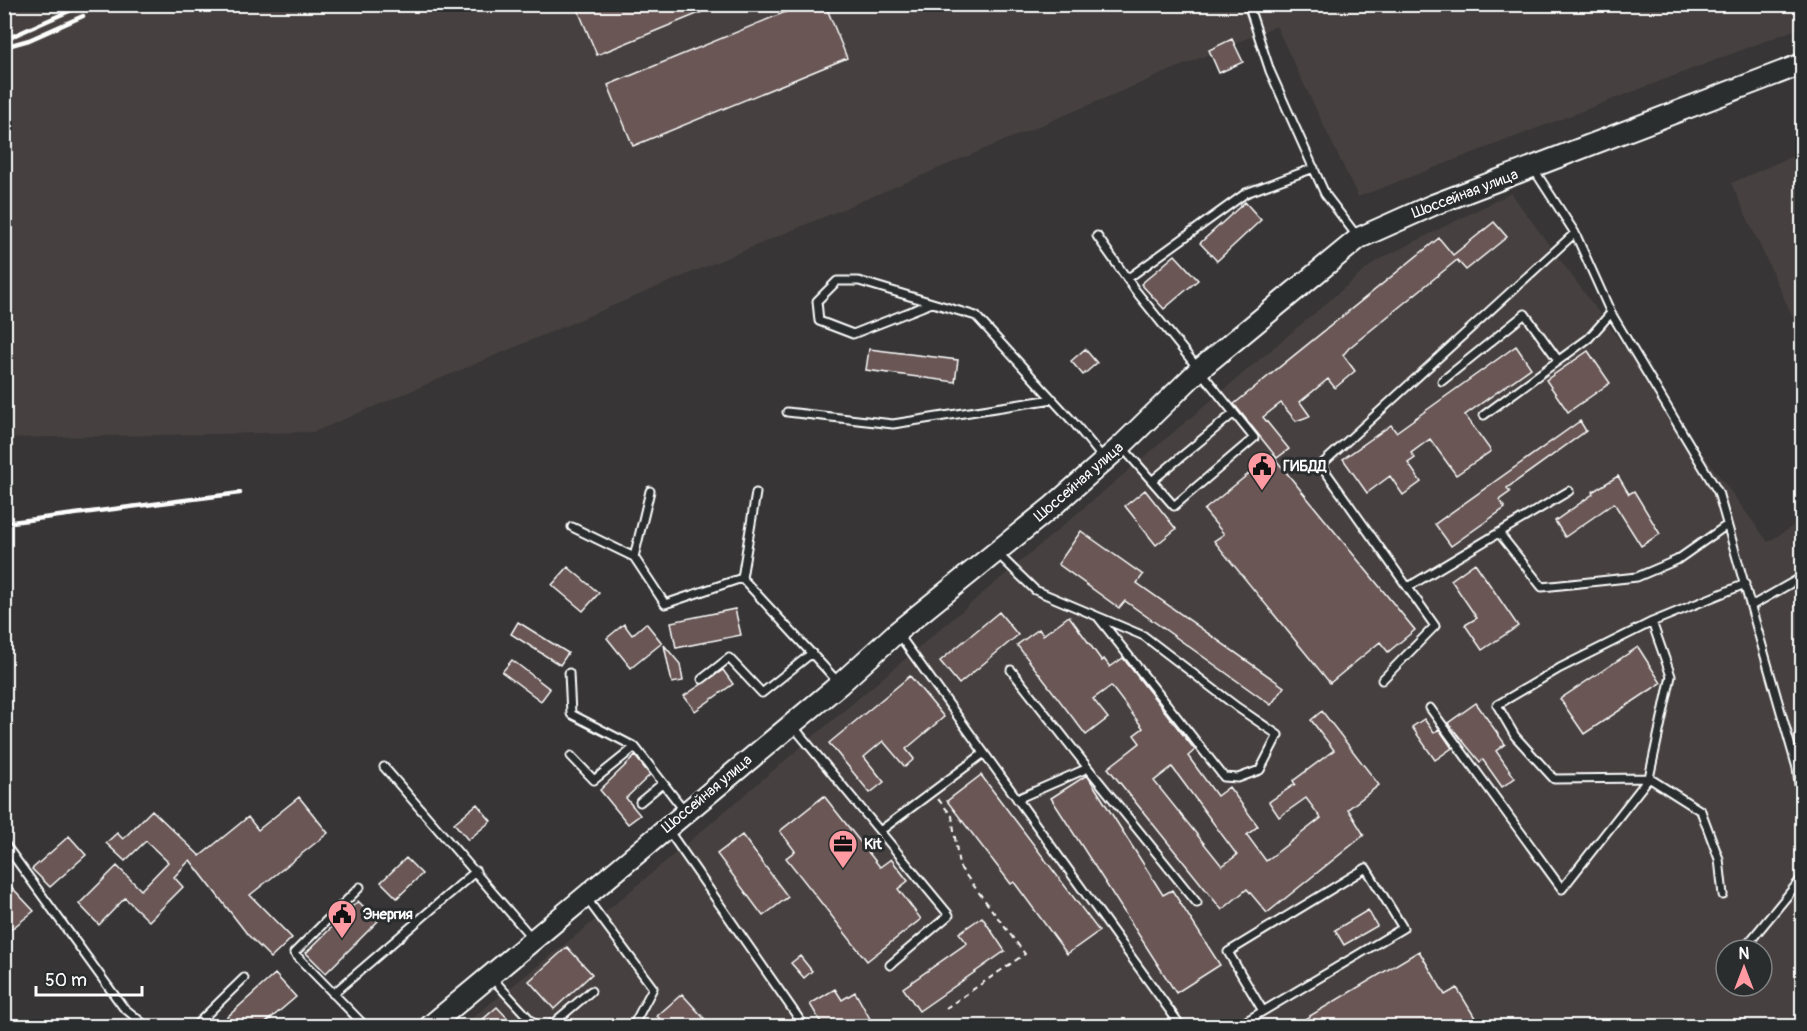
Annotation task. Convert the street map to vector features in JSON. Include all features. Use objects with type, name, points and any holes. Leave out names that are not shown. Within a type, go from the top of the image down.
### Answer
[{"type":"main road","name":"Шоссейная улица","points":[[430,1026],[840,684],[897,632],[997,553],[1121,446],[1200,369],[1359,238],[1433,205],[1803,64]]},
{"type":"lane","points":[[1248,4],[1270,71],[1325,194],[1359,238]]},
{"type":"lane","points":[[1128,279],[1246,193],[1314,168]]},
{"type":"lane","points":[[1533,168],[1575,233],[1611,313],[1718,492],[1800,767],[1803,809]]},
{"type":"lane","points":[[1382,680],[1435,626],[1321,465],[1575,233]]},
{"type":"lane","points":[[1096,236],[1254,438],[1174,506],[1121,446]]},
{"type":"lane","points":[[932,303],[853,334],[819,321],[817,301],[837,281],[859,281],[976,316],[1053,399],[1104,460]]},
{"type":"lane","points":[[1484,414],[1589,338],[1611,313]]},
{"type":"lane","points":[[1442,381],[1525,314],[1558,360]]},
{"type":"lane","points":[[787,412],[893,424],[1053,399]]},
{"type":"lane","points":[[1153,480],[1234,413]]},
{"type":"lane","points":[[634,556],[650,491]]},
{"type":"lane","points":[[1408,587],[1569,491]]},
{"type":"lane","points":[[742,578],[756,493]]},
{"type":"lane","points":[[1500,533],[1542,587],[1637,577],[1677,560],[1727,525]]},
{"type":"lane","points":[[572,527],[634,556],[665,604],[742,578]]},
{"type":"lane","points":[[997,553],[1035,590],[1144,636],[1237,707],[1278,735],[1260,770],[1238,778],[1224,777],[1098,617]]},
{"type":"lane","points":[[1751,606],[1803,577]]},
{"type":"lane","points":[[742,578],[840,684]]},
{"type":"lane","points":[[1723,896],[1719,859],[1701,811],[1649,778],[1554,779],[1515,736],[1497,705],[1560,668],[1652,622],[1744,584]]},
{"type":"lane","points":[[1430,708],[1562,889],[1649,778],[1671,676],[1652,622]]},
{"type":"lane","points":[[897,632],[1181,1026]]},
{"type":"lane","points":[[702,678],[729,658],[762,693],[812,653]]},
{"type":"lane","points":[[1011,670],[1197,903]]},
{"type":"lane","points":[[569,673],[571,714],[635,747],[685,812]]},
{"type":"lane","points":[[792,724],[949,915],[890,965]]},
{"type":"lane","points":[[571,756],[594,780],[635,747]]},
{"type":"lane","points":[[880,831],[984,753]]},
{"type":"lane","points":[[384,767],[534,940]]},
{"type":"lane","points":[[1017,799],[1088,768]]},
{"type":"lane","points":[[640,802],[663,783]]},
{"type":"lane","points":[[667,828],[804,1026]]},
{"type":"lane","points":[[4,843],[123,1007],[146,1026]]},
{"type":"lane","points":[[1238,1026],[1402,928],[1366,868],[1228,951],[1263,1011]]},
{"type":"lane","points":[[333,994],[476,871]]},
{"type":"lane","points":[[1753,938],[1803,878]]},
{"type":"lane","points":[[360,887],[294,953],[365,1026]]},
{"type":"lane","points":[[585,897],[653,988],[633,1026]]},
{"type":"lane","points":[[490,976],[536,1026]]},
{"type":"lane","points":[[195,1026],[244,978]]},
{"type":"lane","points":[[550,1026],[591,990]]},
{"type":"path","points":[[933,792],[952,816],[959,866],[1025,954],[946,1008]]},
{"type":"shaded area","points":[[1802,4],[1802,27],[1358,197],[1276,26],[314,432],[5,438],[4,5]]},
{"type":"shaded area","points":[[1802,152],[1802,337],[1731,183]]},
{"type":"shaded area","points":[[1511,193],[1768,542],[1802,520],[1802,1011],[1779,1026],[462,1026],[615,904],[1376,261]]},
{"type":"building","points":[[592,4],[719,5],[597,55],[578,10]]},
{"type":"building","points":[[805,4],[825,4],[847,58],[633,146],[608,85]]},
{"type":"building","points":[[1232,39],[1243,62],[1219,73],[1209,50]]},
{"type":"building","points":[[1245,202],[1261,220],[1217,261],[1200,243]]},
{"type":"building","points":[[1494,222],[1507,237],[1466,270],[1457,260],[1349,348],[1343,355],[1355,371],[1335,388],[1328,379],[1300,402],[1310,416],[1296,421],[1281,403],[1263,417],[1289,449],[1277,458],[1234,404],[1439,238],[1453,255]]},
{"type":"building","points":[[1175,255],[1198,280],[1164,309],[1141,284]]},
{"type":"building","points":[[1516,346],[1531,368],[1465,415],[1491,451],[1456,475],[1430,439],[1411,453],[1415,458],[1408,463],[1421,482],[1403,495],[1390,476],[1367,493],[1343,459],[1391,425],[1396,432]]},
{"type":"building","points":[[869,349],[958,360],[955,382],[866,370]]},
{"type":"building","points":[[1085,349],[1097,363],[1083,375],[1071,361]]},
{"type":"building","points":[[1588,351],[1610,383],[1568,412],[1546,380]]},
{"type":"building","points":[[1580,421],[1586,431],[1507,488],[1510,492],[1499,500],[1505,508],[1451,546],[1435,524]]},
{"type":"building","points":[[1272,455],[1415,630],[1388,652],[1380,642],[1330,683],[1214,541],[1224,534],[1204,510]]},
{"type":"building","points":[[1618,476],[1629,494],[1634,491],[1660,534],[1641,546],[1614,503],[1565,537],[1555,521],[1593,494],[1592,492]]},
{"type":"building","points":[[1145,490],[1176,529],[1156,545],[1125,506]]},
{"type":"building","points":[[1081,531],[1143,575],[1137,583],[1284,687],[1271,705],[1125,601],[1119,608],[1058,564]]},
{"type":"building","points":[[1475,563],[1518,626],[1482,650],[1465,625],[1477,618],[1451,580]]},
{"type":"building","points":[[568,567],[599,593],[583,611],[552,585]]},
{"type":"building","points":[[735,609],[741,635],[676,648],[671,622]]},
{"type":"building","points":[[999,612],[1018,635],[959,684],[940,661]]},
{"type":"building","points":[[1069,616],[1102,661],[1104,659],[1110,667],[1123,658],[1195,750],[1188,756],[1217,796],[1229,787],[1258,826],[1247,835],[1266,861],[1321,818],[1306,798],[1279,817],[1269,802],[1295,784],[1293,781],[1334,750],[1311,720],[1322,711],[1379,785],[1348,809],[1364,835],[1267,913],[1247,889],[1222,910],[1108,768],[1140,743],[1134,735],[1143,728],[1111,686],[1093,699],[1108,718],[1086,735],[1017,645],[1039,629],[1043,635]],"holes":[[[1172,767],[1237,855],[1222,866],[1154,781]]]},
{"type":"building","points":[[518,622],[568,653],[560,665],[511,634]]},
{"type":"building","points":[[646,623],[662,643],[631,668],[607,638],[624,624],[632,635]]},
{"type":"building","points":[[664,645],[680,664],[683,681],[672,683]]},
{"type":"building","points":[[1638,647],[1661,683],[1584,734],[1560,699]]},
{"type":"building","points":[[512,660],[550,689],[541,701],[502,672]]},
{"type":"building","points":[[723,670],[733,684],[695,711],[684,696]]},
{"type":"building","points":[[910,676],[944,717],[906,749],[914,759],[905,767],[883,741],[864,757],[884,782],[870,793],[829,743]]},
{"type":"building","points":[[1476,703],[1505,744],[1496,751],[1515,778],[1502,787],[1483,760],[1480,762],[1448,723]]},
{"type":"building","points":[[1424,719],[1434,733],[1439,729],[1452,748],[1435,760],[1412,727]]},
{"type":"building","points":[[635,756],[650,775],[626,798],[640,815],[628,824],[600,790]]},
{"type":"building","points":[[981,775],[1099,931],[1067,954],[1014,882],[1011,884],[947,801]]},
{"type":"building","points":[[1087,775],[1163,895],[1172,890],[1220,965],[1176,993],[1051,798]]},
{"type":"building","points":[[824,796],[880,867],[891,859],[908,881],[898,889],[921,919],[867,961],[786,858],[795,851],[780,831]]},
{"type":"building","points":[[299,797],[328,833],[250,895],[292,938],[271,958],[248,935],[190,860],[174,877],[183,887],[149,921],[125,898],[99,925],[79,904],[117,866],[141,890],[168,862],[146,841],[125,861],[106,843],[117,833],[123,839],[152,810],[200,856],[248,817],[258,830]]},
{"type":"building","points":[[477,804],[491,821],[468,840],[454,823]]},
{"type":"building","points":[[742,835],[788,897],[763,916],[717,854]]},
{"type":"building","points":[[69,836],[86,855],[50,887],[32,869]]},
{"type":"building","points":[[406,858],[422,874],[397,898],[381,882]]},
{"type":"building","points":[[4,879],[34,911],[4,935]]},
{"type":"building","points":[[358,901],[378,921],[326,973],[306,953]]},
{"type":"building","points":[[1368,910],[1377,926],[1344,945],[1335,930]]},
{"type":"building","points":[[982,917],[1005,951],[919,1011],[903,988],[967,943],[959,933]]},
{"type":"building","points":[[567,947],[592,974],[554,1009],[529,981]]},
{"type":"building","points":[[1419,951],[1445,995],[1457,988],[1480,1026],[1293,1026]]},
{"type":"building","points":[[800,956],[812,971],[804,978],[791,963]]},
{"type":"building","points":[[275,974],[296,997],[262,1026],[217,1026]]},
{"type":"building","points":[[835,989],[842,1000],[855,992],[874,1026],[823,1026],[810,1004]]},
{"type":"building","points":[[682,994],[711,1026],[667,1026],[657,1016]]},
{"type":"building","points":[[497,1007],[515,1026],[475,1026]]},
{"type":"railway","points":[[4,40],[85,4]]},
{"type":"railway","points":[[4,47],[29,40],[83,16]]},
{"type":"railway","points":[[4,523],[240,493]]},
{"type":"place","name":"ГИБДД","points":[[1262,492]]},
{"type":"place","name":"Kit","points":[[843,870]]},
{"type":"place","name":"Энергия","points":[[342,940]]}]
